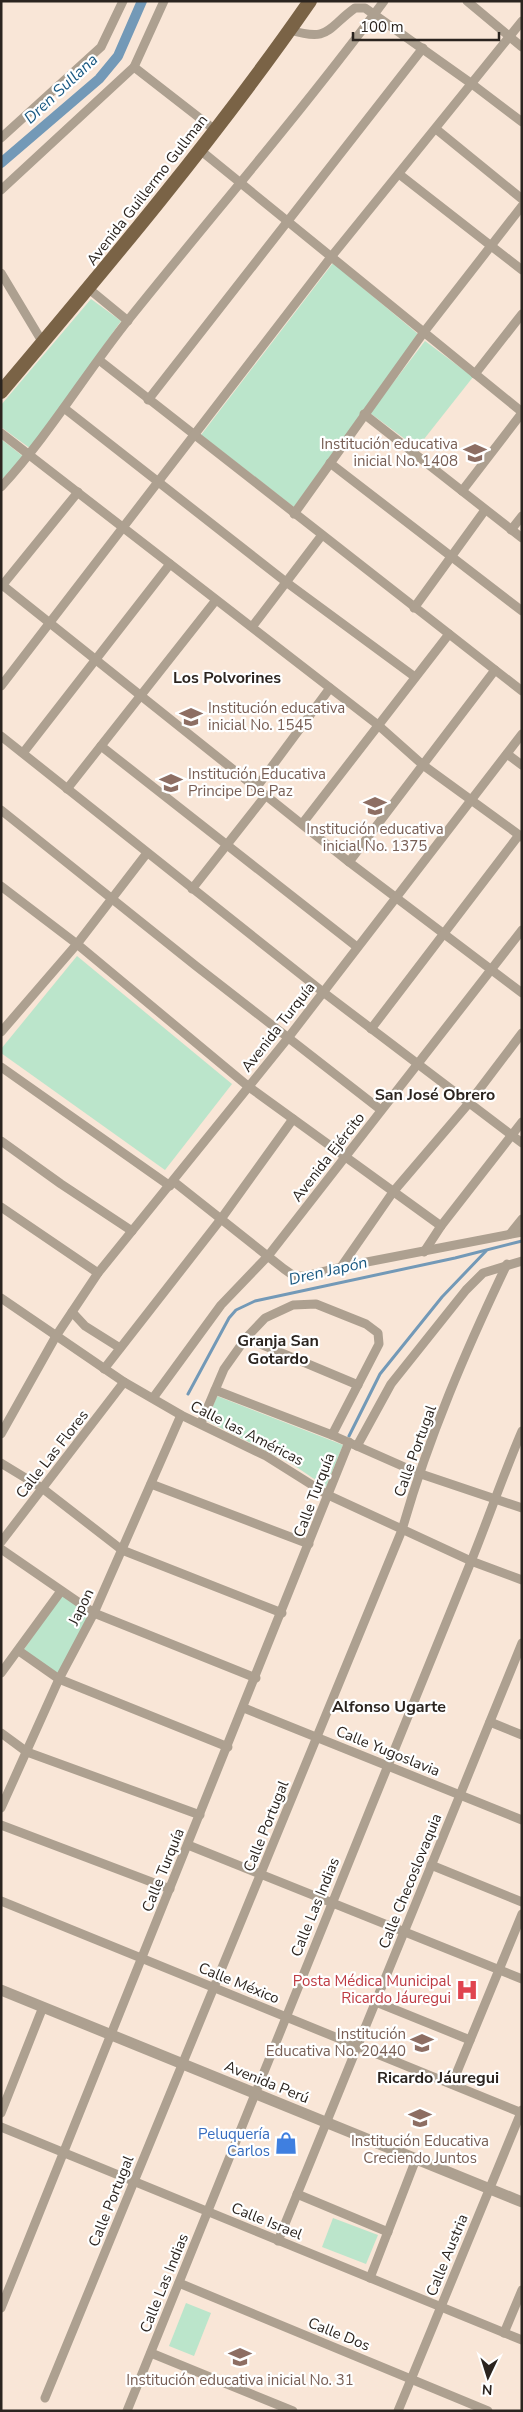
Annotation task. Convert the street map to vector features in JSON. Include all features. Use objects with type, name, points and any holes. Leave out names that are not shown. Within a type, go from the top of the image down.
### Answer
[{"type":"main road","name":"Avenida Guillermo Gullman","points":[[1,392],[89,289],[200,150],[310,1]]},
{"type":"street","points":[[1,138],[101,47],[124,1]]},
{"type":"street","points":[[1,190],[134,67],[164,1]]},
{"type":"street","points":[[1,487],[31,455],[128,321],[241,183],[384,1]]},
{"type":"street","points":[[467,1],[522,47]]},
{"type":"street","points":[[290,30],[308,36],[320,36],[329,31],[355,8],[365,8],[423,48],[522,122]]},
{"type":"street","points":[[1,686],[331,257],[522,21]]},
{"type":"street","points":[[148,400],[423,48]]},
{"type":"street","points":[[134,67],[214,130]]},
{"type":"street","points":[[436,129],[522,199]]},
{"type":"street","points":[[200,150],[522,412],[462,492]]},
{"type":"street","points":[[399,174],[522,270]]},
{"type":"street","points":[[294,514],[424,332],[522,206]]},
{"type":"street","points":[[1,273],[43,343]]},
{"type":"street","points":[[89,289],[128,321]]},
{"type":"street","points":[[475,374],[522,314]]},
{"type":"street","points":[[99,360],[522,691]]},
{"type":"street","points":[[64,408],[286,582],[416,676]]},
{"type":"street","points":[[364,414],[522,538]]},
{"type":"street","points":[[1,433],[378,725],[423,765],[520,836],[371,1029]]},
{"type":"street","points":[[330,463],[522,611]]},
{"type":"street","points":[[78,492],[2,586],[349,862],[522,993]]},
{"type":"street","points":[[414,608],[486,510]]},
{"type":"street","points":[[511,530],[522,516]]},
{"type":"street","points":[[252,627],[322,535]]},
{"type":"street","points":[[22,753],[170,564]]},
{"type":"street","points":[[67,789],[216,600]]},
{"type":"street","points":[[302,824],[449,634]]},
{"type":"street","points":[[349,862],[495,670]]},
{"type":"street","points":[[256,788],[330,688]]},
{"type":"street","name":"Avenida Turquía","points":[[1,1434],[56,1336],[98,1273],[288,1038],[522,734]]},
{"type":"street","points":[[1,736],[323,992],[522,1143]]},
{"type":"street","points":[[101,746],[357,947]]},
{"type":"street","points":[[507,754],[522,765]]},
{"type":"street","points":[[192,889],[266,795]]},
{"type":"street","points":[[1,810],[381,1110]]},
{"type":"street","points":[[1,1032],[77,944],[147,853]]},
{"type":"street","points":[[1,886],[77,944],[249,1087],[441,1226]]},
{"type":"street","name":"Avenida Ejército","points":[[153,1398],[221,1305],[268,1256],[522,930]]},
{"type":"street","points":[[341,1267],[393,1192],[469,1103],[522,1033]]},
{"type":"street","points":[[1,1067],[222,1219],[294,1276],[305,1276],[341,1267],[522,1232]]},
{"type":"street","points":[[104,1368],[222,1219],[292,1119]]},
{"type":"street","points":[[424,1252],[441,1226],[522,1122]]},
{"type":"street","points":[[1,1142],[60,1184],[132,1231]]},
{"type":"street","points":[[1,1207],[98,1273]]},
{"type":"street","points":[[510,1234],[522,1219]]},
{"type":"street","name":"Calle Turquía","points":[[1,2308],[3,2298],[64,2153],[310,1544],[328,1495],[353,1444],[391,1384],[483,1273],[507,1264],[522,1261]]},
{"type":"street","name":"Calle Portugal","points":[[45,2398],[402,1530],[418,1473],[476,1329],[507,1264]]},
{"type":"street","name":"Calle las Américas","points":[[1,1298],[124,1382],[182,1415],[266,1456],[328,1495],[402,1530],[522,1580]]},
{"type":"street","points":[[201,1424],[224,1369],[246,1338],[266,1318],[294,1305],[316,1304],[366,1324],[378,1334],[379,1344],[332,1435]]},
{"type":"street","points":[[72,1312],[85,1326],[120,1348]]},
{"type":"street","points":[[246,1338],[358,1384]]},
{"type":"street","name":"Calle Las Flores","points":[[1,1542],[124,1382]]},
{"type":"street","points":[[215,1390],[332,1435],[418,1473],[522,1508]]},
{"type":"street","name":"Japon","points":[[1,1808],[59,1679],[94,1613],[182,1415]]},
{"type":"street","name":"Calle Las Indias","points":[[127,2411],[522,1431]]},
{"type":"street","points":[[1,1463],[42,1488],[122,1550],[282,1613]]},
{"type":"street","points":[[151,1484],[310,1544]]},
{"type":"street","points":[[1,1549],[94,1613],[256,1678]]},
{"type":"street","points":[[1,1673],[19,1651],[61,1591]]},
{"type":"street","name":"Calle Checoslovaquia","points":[[278,2241],[490,1722],[520,1655],[522,1644]]},
{"type":"street","points":[[19,1651],[59,1679],[228,1747]]},
{"type":"street","name":"Calle Yugoslavia","points":[[244,1708],[522,1820]]},
{"type":"street","points":[[490,1722],[522,1735]]},
{"type":"street","points":[[1,1733],[27,1752],[200,1815]]},
{"type":"street","points":[[1,1825],[170,1889]]},
{"type":"street","points":[[188,1845],[522,1979]]},
{"type":"street","points":[[431,1865],[522,1902]]},
{"type":"street","name":"Calle México","points":[[1,1901],[521,2112]]},
{"type":"street","points":[[452,2084],[522,1914]]},
{"type":"street","name":"Avenida Perú","points":[[1,1990],[522,2202]]},
{"type":"street","points":[[376,2002],[470,2040]]},
{"type":"street","points":[[1,2112],[43,2007]]},
{"type":"street","name":"Calle Austria","points":[[398,2411],[521,2112]]},
{"type":"street","name":"Calle Israel","points":[[1,2127],[522,2340]]},
{"type":"street","points":[[370,2278],[416,2159]]},
{"type":"street","points":[[297,2194],[388,2232]]},
{"type":"street","name":"Calle Dos","points":[[178,2283],[488,2411]]},
{"type":"street","points":[[504,2333],[522,2290]]},
{"type":"street","points":[[151,2353],[293,2411]]},
{"type":"green space","points":[[333,263],[418,334],[294,507],[201,435]]},
{"type":"green space","points":[[91,299],[121,321],[31,449],[1,427],[1,405]]},
{"type":"green space","points":[[425,341],[473,377],[417,448],[370,413]]},
{"type":"green space","points":[[1,439],[24,457],[1,480]]},
{"type":"green space","points":[[77,956],[232,1084],[165,1170],[1,1053],[1,1049]]},
{"type":"green space","points":[[217,1396],[343,1445],[326,1487],[292,1464],[207,1421]]},
{"type":"green space","points":[[62,1594],[92,1614],[59,1675],[23,1651]]},
{"type":"green space","points":[[333,2218],[378,2235],[366,2264],[322,2247]]},
{"type":"green space","points":[[186,2303],[211,2313],[194,2356],[169,2346]]},
{"type":"waterway","name":"Dren Sullana","points":[[1,163],[99,79],[118,56],[142,1]]},
{"type":"waterway","name":"Dren Japón","points":[[188,1394],[229,1318],[236,1310],[255,1301],[455,1258],[522,1241]]},
{"type":"waterway","points":[[349,1436],[380,1374],[442,1297],[486,1251]]},
{"type":"place","name":"Institución educativa inicial No. 1408","points":[[475,453]]},
{"type":"place","name":"Institución educativa inicial No. 1545","points":[[191,717]]},
{"type":"place","name":"Institución Educativa Principe De Paz","points":[[171,783]]},
{"type":"place","name":"Institución educativa inicial No. 1375","points":[[375,806]]},
{"type":"place","name":"Posta Médica Municipal Ricardo Jáuregui","points":[[467,1990]]},
{"type":"place","name":"Institución Educativa No. 20440","points":[[422,2043]]},
{"type":"place","name":"Institución Educativa Creciendo Juntos","points":[[420,2118]]},
{"type":"place","name":"Peluquería Carlos","points":[[286,2143]]},
{"type":"place","name":"Institución educativa inicial No. 31","points":[[240,2357]]},
{"type":"district","name":"Los Polvorines","points":[[227,678]]},
{"type":"district","name":"San José Obrero","points":[[435,1095]]},
{"type":"district","name":"Granja San Gotardo","points":[[278,1350]]},
{"type":"district","name":"Alfonso Ugarte","points":[[389,1707]]},
{"type":"district","name":"Ricardo Jáuregui","points":[[438,2078]]}]
